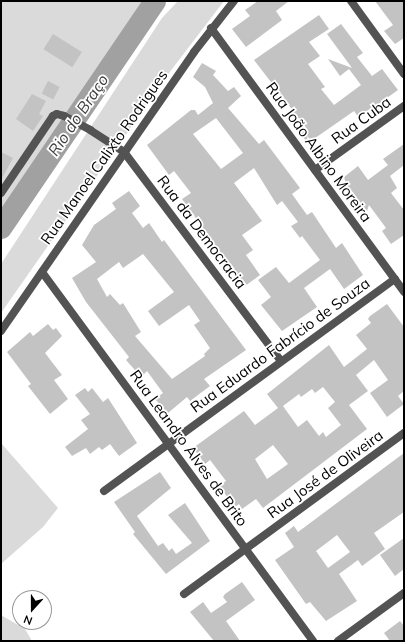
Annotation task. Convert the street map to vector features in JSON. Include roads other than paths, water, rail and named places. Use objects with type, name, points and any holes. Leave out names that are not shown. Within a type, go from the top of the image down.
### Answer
[{"type":"street","name":"Rua Manoel Calixto Rodrigues","points":[[1,331],[211,28],[234,1]]},
{"type":"street","points":[[351,1],[404,74]]},
{"type":"street","name":"Rua João Albino Moreira","points":[[211,28],[404,292]]},
{"type":"street","name":"Rua Cuba","points":[[315,170],[404,106]]},
{"type":"street","name":"Rua da Democracia","points":[[1,193],[53,116],[57,114],[64,116],[90,130],[124,152],[281,361]]},
{"type":"street","name":"Rua Leandro Alves de Brito","points":[[42,272],[313,641]]},
{"type":"street","name":"Rua Eduardo Fabrício de Souza","points":[[104,491],[395,279]]},
{"type":"street","name":"Rua José de Oliveira","points":[[184,594],[404,433]]},
{"type":"street","points":[[338,641],[404,593]]},
{"type":"waterway","name":"Rio do Braço","points":[[1,228],[155,1]]}]
